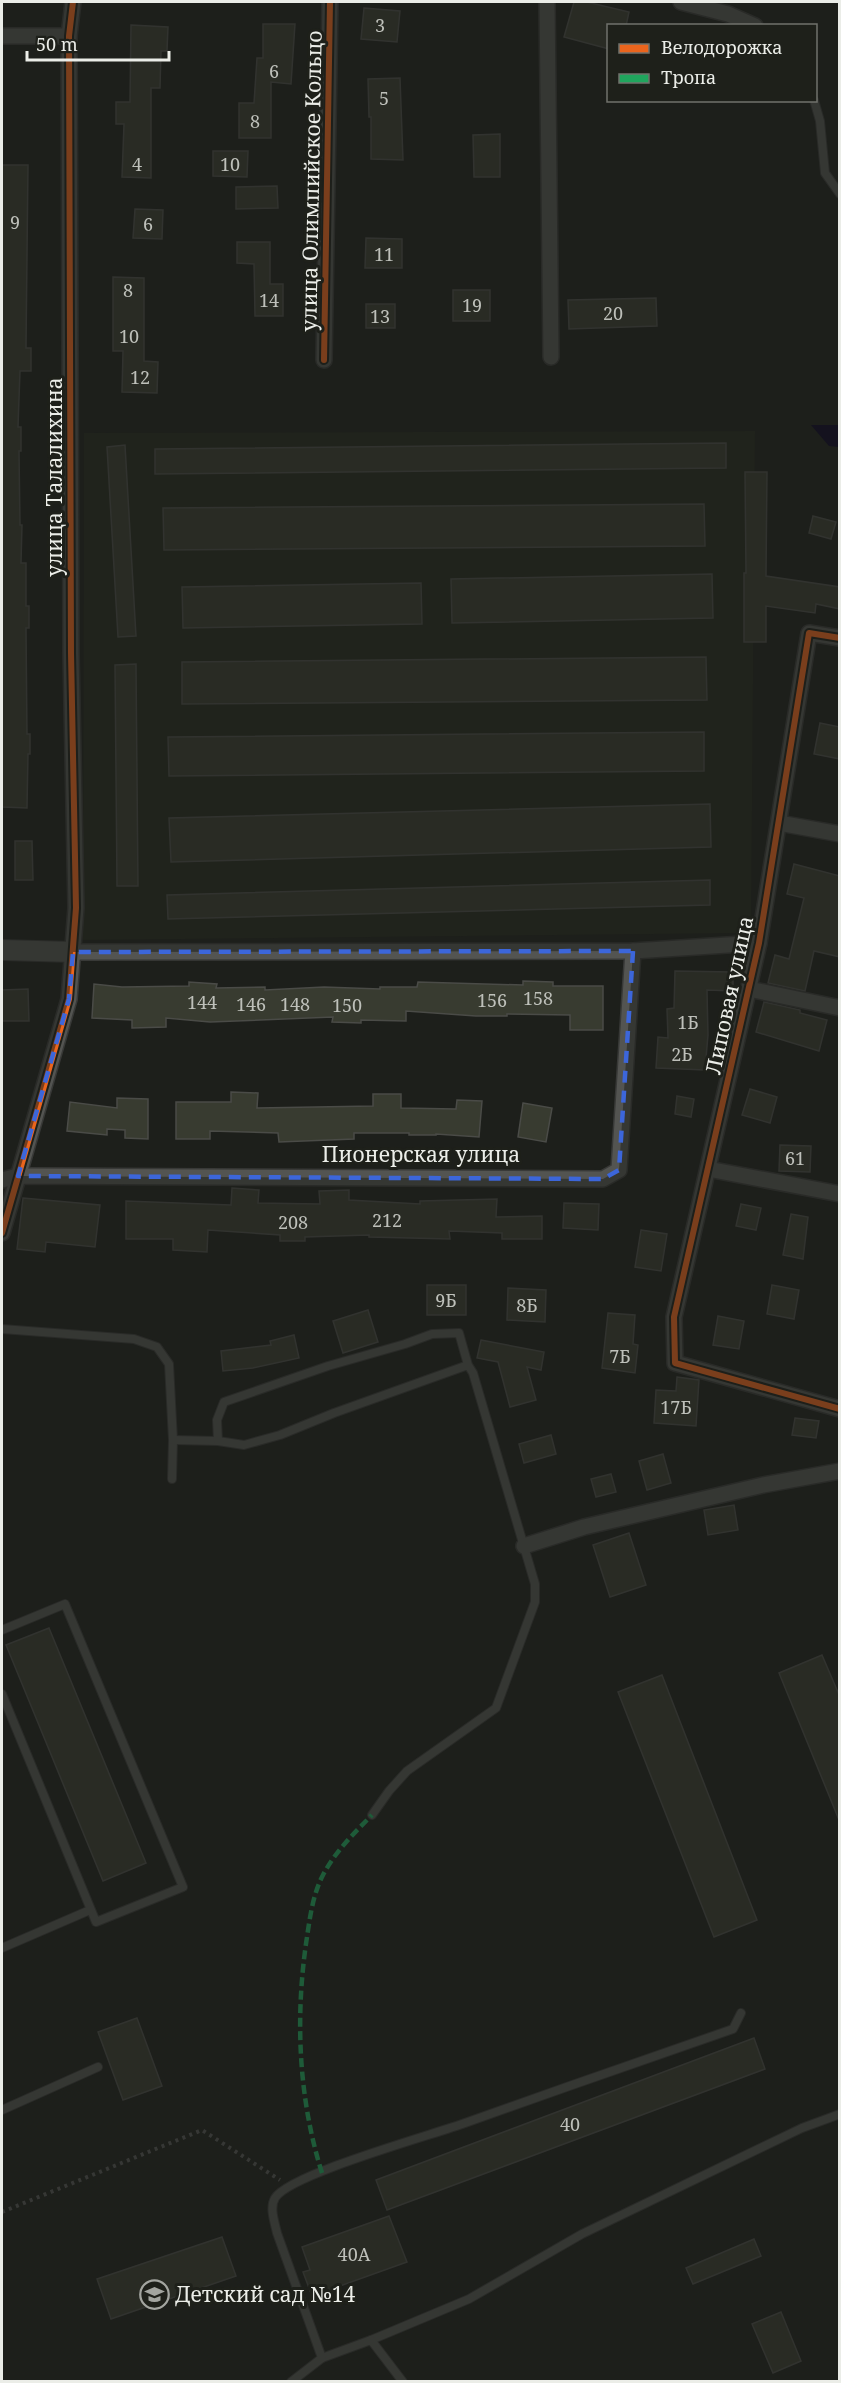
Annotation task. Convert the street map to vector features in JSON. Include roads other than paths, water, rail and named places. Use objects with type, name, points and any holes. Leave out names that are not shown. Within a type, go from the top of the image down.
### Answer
[{"type":"street","name":"улица Талалихина","points":[[2,1233],[69,999],[76,908],[71,653],[69,36],[74,2]]},
{"type":"street","name":"улица Олимпийское Кольцо","points":[[324,360],[330,2]]},
{"type":"street","points":[[547,2],[551,357]]},
{"type":"street","points":[[681,2],[728,14],[750,24]]},
{"type":"street","points":[[2,36],[69,36]]},
{"type":"street","name":"Липовая улица","points":[[840,638],[809,633],[759,943],[674,1317],[675,1363],[840,1409]]},
{"type":"street","points":[[779,822],[840,834]]},
{"type":"street","points":[[2,950],[73,952],[633,951],[759,943]]},
{"type":"street","name":"Пионерская улица","points":[[2,1180],[18,1176],[603,1179],[619,1170],[633,951]]},
{"type":"street","points":[[749,989],[840,1008]]},
{"type":"street","points":[[708,1169],[840,1194]]},
{"type":"street","points":[[524,1546],[584,1527],[763,1485],[840,1471]]},
{"type":"lane","points":[[815,102],[820,121],[825,173],[840,194]]},
{"type":"lane","points":[[2,1329],[134,1339],[157,1347],[169,1364],[173,1440],[172,1479]]},
{"type":"lane","points":[[218,1441],[217,1420],[224,1402],[328,1366],[432,1334],[459,1333],[481,1398],[535,1584],[535,1602],[496,1708],[407,1771],[372,1815]]},
{"type":"lane","points":[[173,1440],[218,1441],[244,1445],[280,1435],[468,1365]]},
{"type":"lane","points":[[2,1630],[65,1604],[183,1887],[96,1922],[2,1694]]},
{"type":"lane","points":[[2,1948],[90,1910]]},
{"type":"lane","points":[[322,2358],[277,2233],[272,2212],[274,2199],[288,2186],[378,2151],[733,2029],[741,2013]]},
{"type":"lane","points":[[2,2110],[98,2067]]},
{"type":"lane","points":[[291,2382],[322,2358],[469,2299],[582,2234],[802,2128],[840,2114]]},
{"type":"lane","points":[[371,2340],[403,2382]]},
{"type":"place","name":"Детский сад №14","points":[[154,2294]]}]
